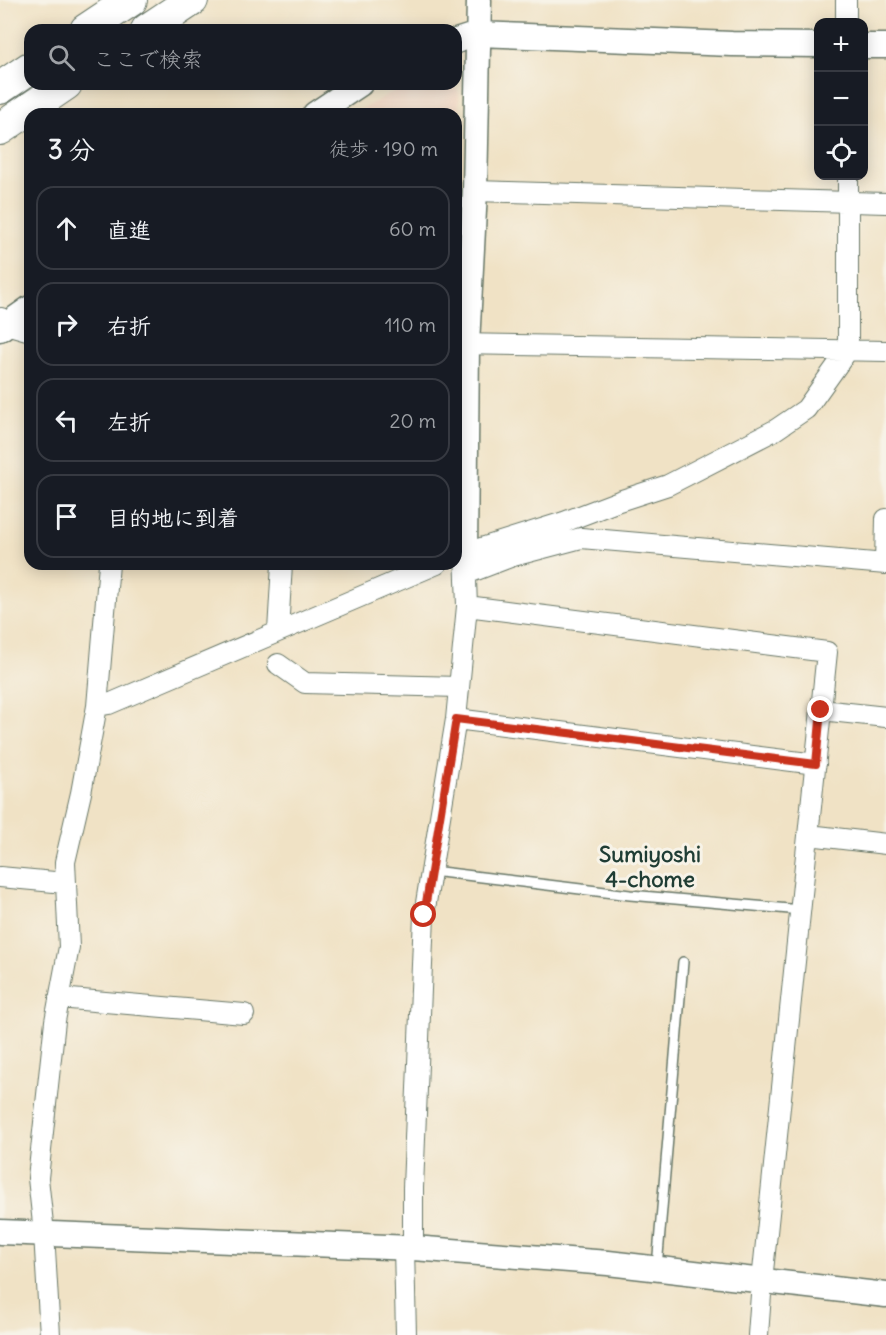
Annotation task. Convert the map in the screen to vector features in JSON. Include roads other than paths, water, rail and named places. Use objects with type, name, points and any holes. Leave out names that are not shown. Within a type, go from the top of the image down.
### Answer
[{"type":"highway","points":[[156,24],[192,0]]},
{"type":"highway","points":[[0,88],[24,72]]},
{"type":"highway","points":[[31,108],[57,90]]},
{"type":"highway","points":[[0,129],[24,113]]},
{"type":"street","points":[[406,1335],[424,915],[456,719],[467,606],[462,560],[462,344],[475,191],[467,37],[479,0]]},
{"type":"street","points":[[846,0],[846,18]]},
{"type":"street","points":[[467,37],[814,45]]},
{"type":"street","points":[[868,46],[886,46]]},
{"type":"street","points":[[324,108],[351,90]]},
{"type":"street","points":[[462,560],[668,485],[775,430],[806,409],[848,350],[848,180]]},
{"type":"street","points":[[475,191],[886,203]]},
{"type":"street","points":[[2,323],[24,311]]},
{"type":"street","points":[[2,323],[24,329]]},
{"type":"street","points":[[462,344],[886,351]]},
{"type":"street","points":[[462,560],[513,556],[581,538],[885,564],[886,519]]},
{"type":"street","points":[[50,1335],[38,1178],[59,998],[69,947],[65,862],[81,793],[97,706],[108,570]]},
{"type":"street","points":[[278,631],[282,570]]},
{"type":"street","points":[[97,706],[109,704],[423,570]]},
{"type":"street","points":[[467,606],[827,652],[758,1335]]},
{"type":"street","points":[[278,664],[305,683],[459,687]]},
{"type":"street","points":[[821,710],[886,717]]},
{"type":"street","points":[[456,719],[816,764]]},
{"type":"street","points":[[809,835],[886,844]]},
{"type":"street","points":[[0,877],[66,883]]},
{"type":"street","points":[[59,998],[244,1014]]},
{"type":"street","points":[[0,1232],[408,1248],[608,1263],[886,1294]]},
{"type":"lane","points":[[432,871],[630,895],[801,910]]},
{"type":"lane","points":[[657,1269],[684,962]]},
{"type":"district","name":"Sumiyoshi 4-chome","points":[[650,866]]}]
